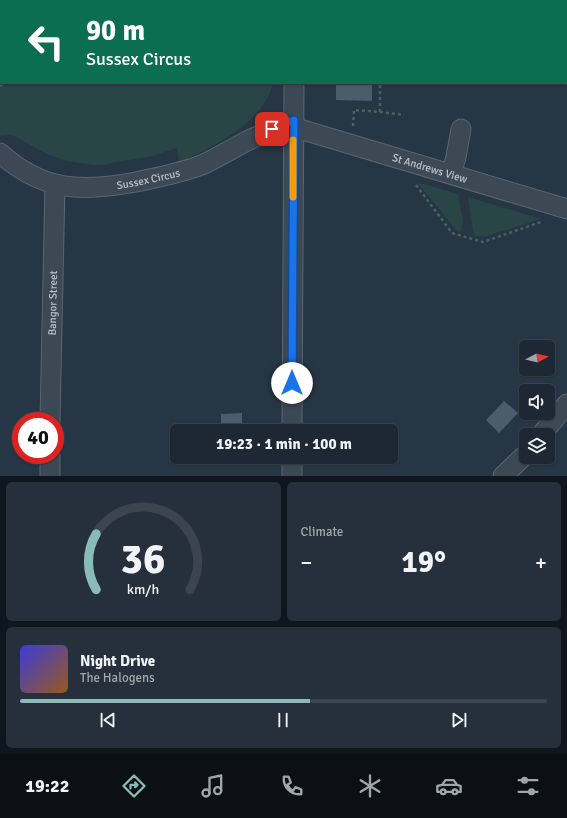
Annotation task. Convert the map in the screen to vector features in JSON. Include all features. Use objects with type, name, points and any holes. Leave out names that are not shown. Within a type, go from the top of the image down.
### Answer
[{"type":"street","points":[[292,424],[294,84]]},
{"type":"street","name":"St Andrews View","points":[[293,123],[353,145],[567,209]]},
{"type":"street","name":"Sussex Circus","points":[[0,153],[17,167],[40,179],[55,184],[95,188],[155,179],[185,171],[203,164],[272,129],[293,123]]},
{"type":"street","points":[[451,174],[461,129]]},
{"type":"street","name":"Bangor Street","points":[[50,412],[55,184]]},
{"type":"street","points":[[547,428],[567,404]]},
{"type":"street","points":[[503,476],[519,461]]},
{"type":"street","points":[[50,464],[50,476]]},
{"type":"street","points":[[292,464],[292,476]]},
{"type":"path","points":[[380,84],[380,112]]},
{"type":"path","points":[[353,145],[354,110],[404,115]]},
{"type":"path","points":[[415,182],[452,233],[483,242],[542,222]]},
{"type":"green space","points":[[0,84],[273,84],[267,98],[259,111],[248,122],[221,141],[179,163],[177,148],[149,157],[109,163],[106,165],[92,165],[67,161],[47,154],[12,135],[0,136]]},
{"type":"green space","points":[[417,182],[458,194],[463,221],[461,232],[457,231]]},
{"type":"green space","points":[[468,197],[541,219],[484,237],[474,235]]},
{"type":"building","points":[[336,84],[372,84],[372,101],[336,100]]},
{"type":"building","points":[[504,401],[518,413],[499,433],[486,420]]},
{"type":"building","points":[[242,413],[242,424],[221,424],[221,414]]},
{"type":"slow traffic","points":[[293,140],[293,197]]},
{"type":"route","points":[[272,129],[294,120],[292,383]]}]
